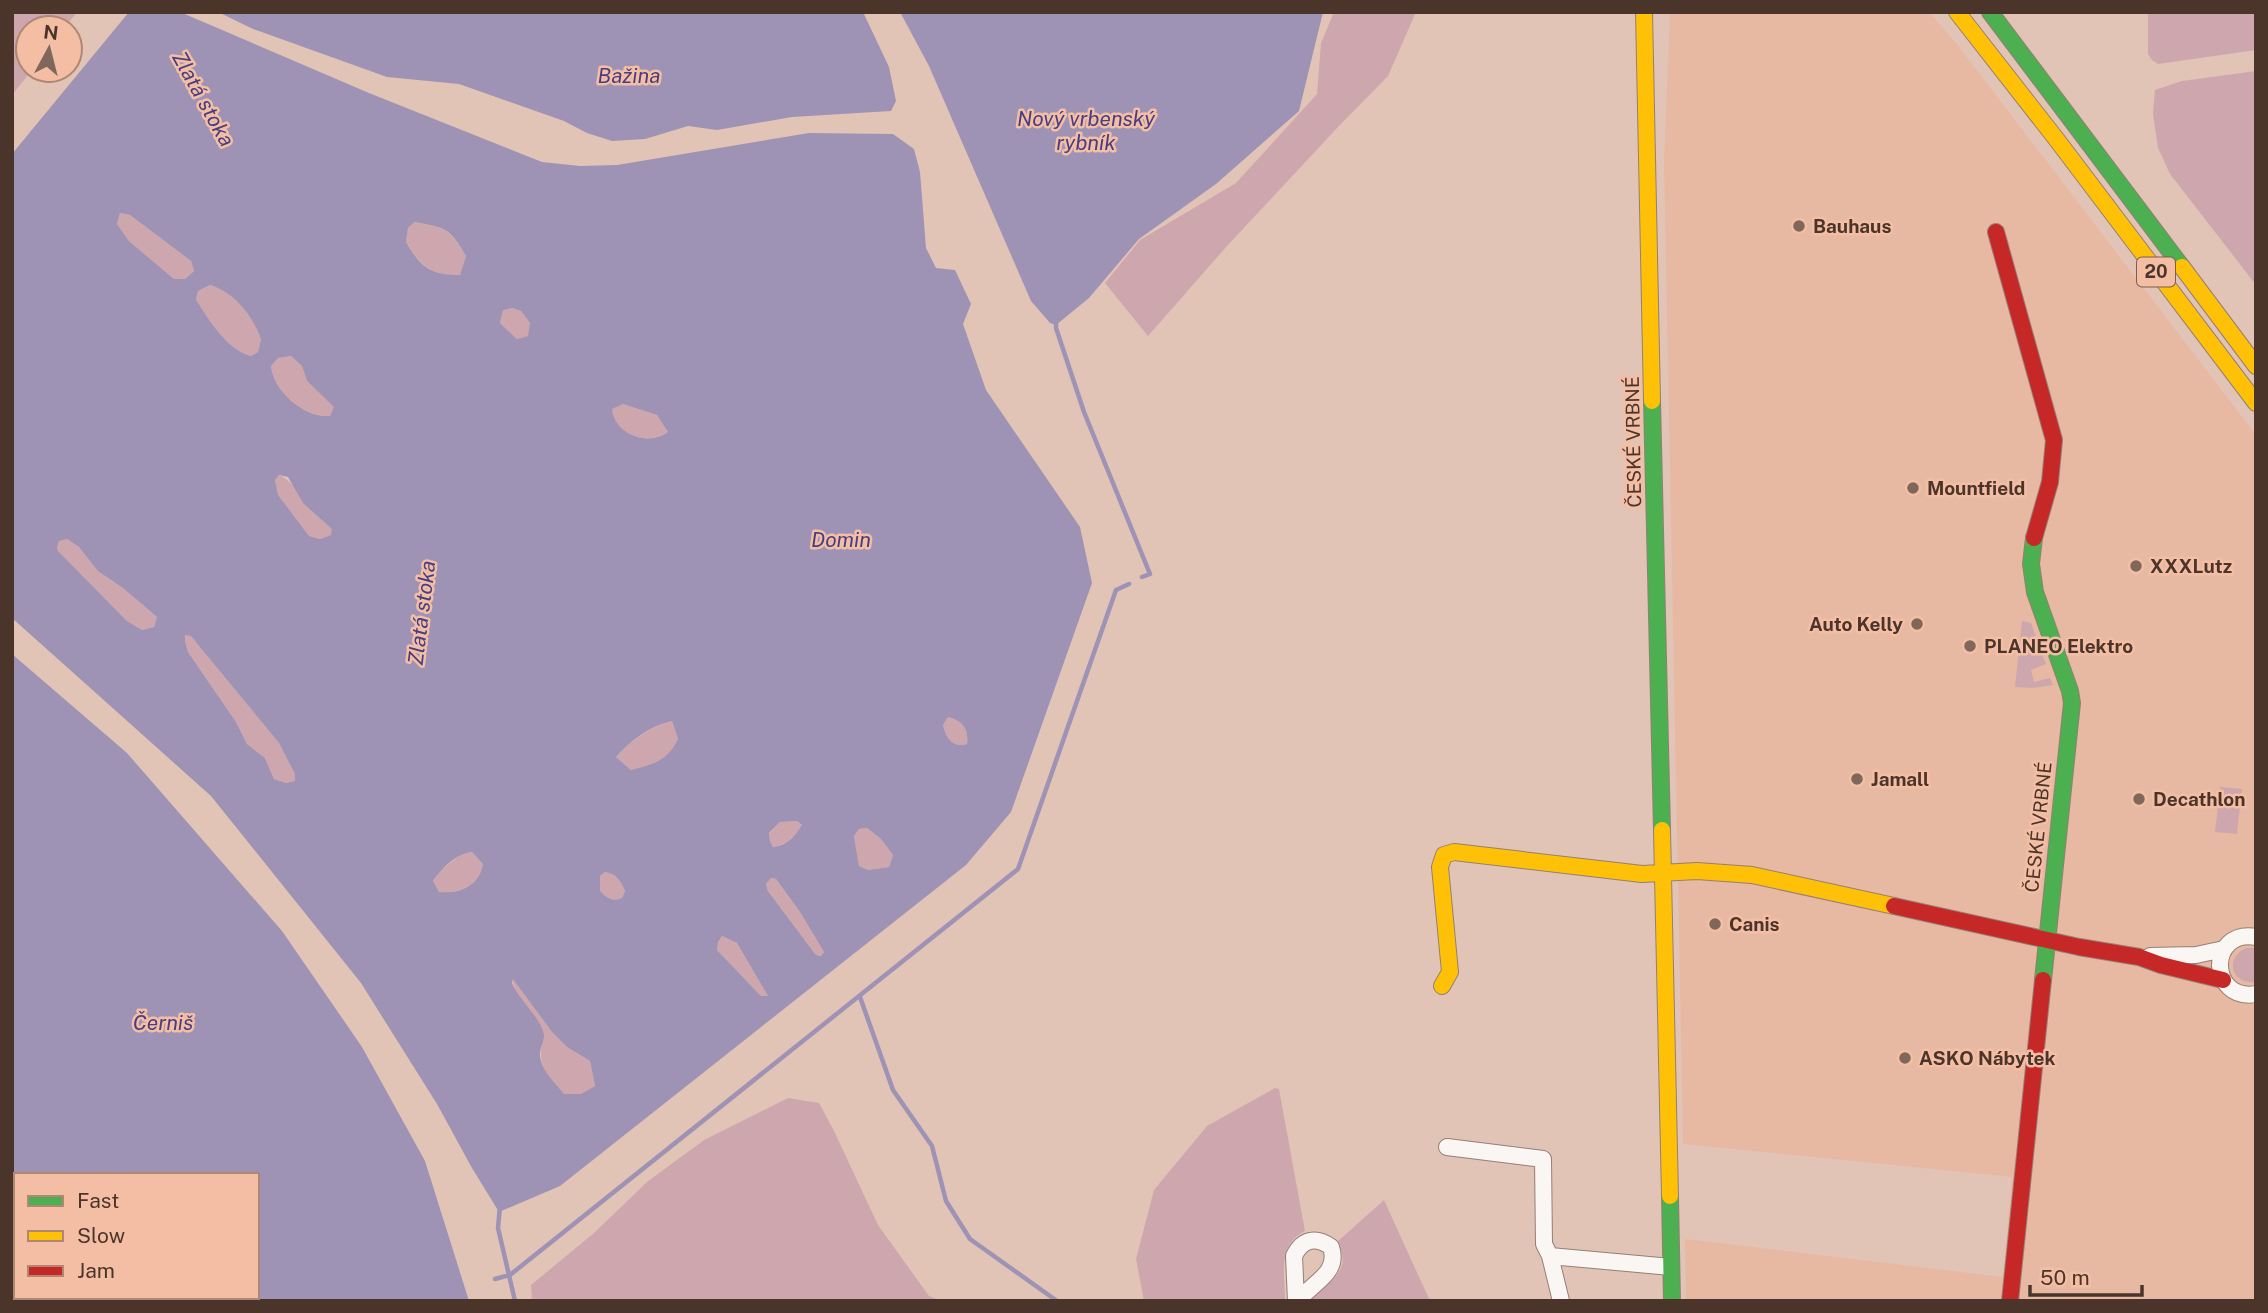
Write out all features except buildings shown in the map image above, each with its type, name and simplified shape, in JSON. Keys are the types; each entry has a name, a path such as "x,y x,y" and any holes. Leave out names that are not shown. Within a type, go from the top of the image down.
{"street":[{"name":"ČESKÉ VRBNÉ","path":"1644,12 1672,1301"},
{"name":"20","path":"1957,12 2256,403"},
{"name":"20","path":"1990,12 2256,366"},
{"path":"2057,140 2076,127"},
{"name":"ČESKÉ VRBNÉ","path":"1996,232 2054,440 2050,482 2035,534 2031,564 2035,592 2072,703 2010,1301"},
{"path":"1442,986 1450,972 1440,867 1444,855 1454,852 1642,874 1714,872 1752,875 2047,940 2139,957 2161,965 2223,979"},
{"path":"2139,957 2196,955 2224,949 2244,936 2256,937"},
{"path":"2224,949 2219,964 2223,979 2234,991 2256,994"},
{"path":"1447,1147 1543,1159 1544,1244 1550,1256 1561,1301"},
{"path":"1550,1256 1671,1267"}],"shaded area":[{"path":"12,12 77,12 14,14 14,84 21,84 12,95"},
{"path":"1334,12 1416,12 1388,76 1227,246 1148,336 1105,283 1140,240 1236,183 1317,94 1321,43"},
{"path":"1670,12 1929,12 1956,43 2256,435 2256,1301 1686,1301 1685,1239 2003,1277 2012,1177 1683,1144 1664,160"},
{"path":"2148,12 2256,12 2256,50 2158,64 2148,54"},
{"path":"2256,71 2256,285 2170,174 2158,148 2153,114 2155,90 2182,81"},
{"path":"120,213 130,215 191,261 194,271 185,279 174,279 129,241 117,224"},
{"path":"413,222 445,230 455,239 466,256 460,276 434,271 417,258 406,242 408,228"},
{"path":"210,285 227,293 242,306 261,339 258,352 251,356 234,347 207,317 196,301 198,291"},
{"path":"503,309 521,311 530,323 529,336 517,339 500,323"},
{"path":"291,356 302,366 307,381 335,407 330,416 301,408 284,394 278,385 271,366 278,358"},
{"path":"623,404 657,415 668,432 651,438 633,436 613,418 611,409"},
{"path":"279,475 299,491 333,529 332,535 320,539 309,536 277,495 275,480"},
{"path":"67,539 79,547 99,571 157,617 154,627 142,630 127,621 58,551 59,540"},
{"path":"2022,621 2031,623 2046,664 2031,670 2034,682 2050,678 2053,685 2015,687"},
{"path":"185,635 191,636 279,743 296,774 295,781 286,783 274,779 265,758 247,744 236,722 188,652"},
{"path":"948,717 964,726 967,744 957,745 948,738 943,725"},
{"path":"672,721 678,739 664,757 631,770 616,757 641,735"},
{"path":"2220,787 2242,789 2237,834 2215,832"},
{"path":"797,821 802,825 793,836 787,842 773,847 769,834 780,822"},
{"path":"867,828 881,839 893,855 889,867 868,870 859,866 854,836 859,829"},
{"path":"464,852 472,852 483,864 481,872 473,883 461,890 439,893 433,881 439,872"},
{"path":"605,872 620,881 625,891 622,898 610,899 600,891 600,876"},
{"path":"771,878 776,879 800,912 824,952 821,956 816,955 768,891 766,884"},
{"path":"722,936 737,943 768,996 761,996 717,950"},
{"path":"2246,948 2256,948 2256,982 2241,979 2233,970 2235,958"},
{"path":"513,978 552,1032 567,1047 590,1061 595,1086 581,1094 564,1094 547,1073 541,1055 543,1035 520,999"},
{"path":"1275,1088 1279,1089 1305,1231 1296,1237 1286,1252 1285,1301 1144,1301 1136,1259 1154,1190 1207,1126"},
{"path":"788,1098 819,1103 878,1225 929,1296 941,1301 532,1301 531,1285 594,1233 647,1182 704,1140"},
{"path":"1384,1200 1430,1301 1309,1301 1341,1269 1342,1252 1337,1242"}],"water":[{"name":"Domin","path":"129,12 180,12 369,93 542,162 580,166 617,165 809,133 893,134 914,149 920,172 926,248 936,268 955,270 971,304 963,324 986,390 1080,527 1092,583 1011,812 966,865 560,1186 499,1212 437,1104 361,983 211,796 12,618 12,154 70,84 84,84 84,67","holes":["120,213 130,215 191,261 194,271 185,279 174,279 129,241 117,224","414,222 446,230 466,256 460,275 427,268 406,242 408,228","210,285 235,299 247,313 261,339 258,352 251,356 226,341 196,300 198,291","512,308 521,311 530,323 528,336 517,339 500,323 503,310","291,356 302,366 307,381 334,407 330,416 310,413 292,402 278,385 271,366 278,358","623,404 657,415 668,432 651,438 633,436 614,418 612,409","279,475 288,477 303,503 332,529 331,535 320,539 309,536 278,495 275,480","67,539 79,547 98,571 157,617 154,627 142,630 127,621 57,547 59,541","185,635 191,636 279,743 295,774 295,781 286,783 274,779 265,758 247,744 236,722 188,652","948,717 957,720 964,726 967,744 957,745 950,741 943,725","672,721 678,739 664,757 631,770 616,757 635,739","797,821 802,825 787,842 773,847 769,833 780,822","867,828 881,839 893,855 889,867 868,870 859,866 854,836 859,829","472,852 483,864 481,872 473,883 461,890 439,892 433,881 450,862","605,872 618,878 625,891 622,898 615,900 600,891 600,876","771,878 776,879 824,952 821,956 816,955 768,891 766,884","722,936 737,943 768,996 761,996 717,950","513,979 552,1032 567,1047 590,1061 595,1086 581,1094 564,1094 542,1064 540,1052 544,1035 539,1022 515,989"]},
{"name":"Bažina","path":"218,12 863,12 889,67 896,101 891,111 792,117 717,130 688,126 645,139 612,141 459,84 387,77 253,29"},
{"name":"Nový vrbenský rybník","path":"900,12 1323,12 1299,111 1216,184 1139,239 1089,298 1056,325 1050,323 1031,301 929,66"},
{"name":"Černiš","path":"12,654 127,753 282,931 362,1047 425,1161 469,1301 12,1301"}],"waterway":[{"path":"1056,321 1084,412 1150,574 1142,577"},
{"path":"495,1279 510,1275 1018,869 1116,590 1129,584"},
{"path":"860,997 893,1090 932,1146 946,1201 970,1239 1057,1301"},
{"name":"Zlatá stoka","path":"500,1206 498,1228 515,1301"}],"traffic: fast":[{"path":"1990,12 2182,267"},
{"path":"1652,401 1662,830"},
{"path":"2034,538 2031,564 2035,592 2072,703 2043,980"},
{"path":"1670,1196 1672,1301"}],"traffic: slow":[{"path":"1644,12 1652,401"},
{"path":"1957,12 2256,403"},
{"path":"2182,267 2256,366"},
{"path":"1662,830 1670,1196"},
{"path":"1442,986 1450,972 1440,867 1444,855 1454,852 1642,874 1697,871 1752,875 1894,906"}],"traffic: jam":[{"path":"1996,232 2054,440 2050,482 2034,538"},
{"path":"1894,906 2079,947 2139,957 2223,980"},
{"path":"2010,1301 2043,980"}],"place":[{"name":"Bauhaus","path":"1799,226"},
{"name":"Mountfield","path":"1913,488"},
{"name":"XXXLutz","path":"2136,566"},
{"name":"Auto Kelly","path":"1917,624"},
{"name":"PLANEO Elektro","path":"1970,646"},
{"name":"Jamall","path":"1857,779"},
{"name":"Decathlon","path":"2139,799"},
{"name":"Canis","path":"1715,924"},
{"name":"ASKO Nábytek","path":"1905,1058"}]}
